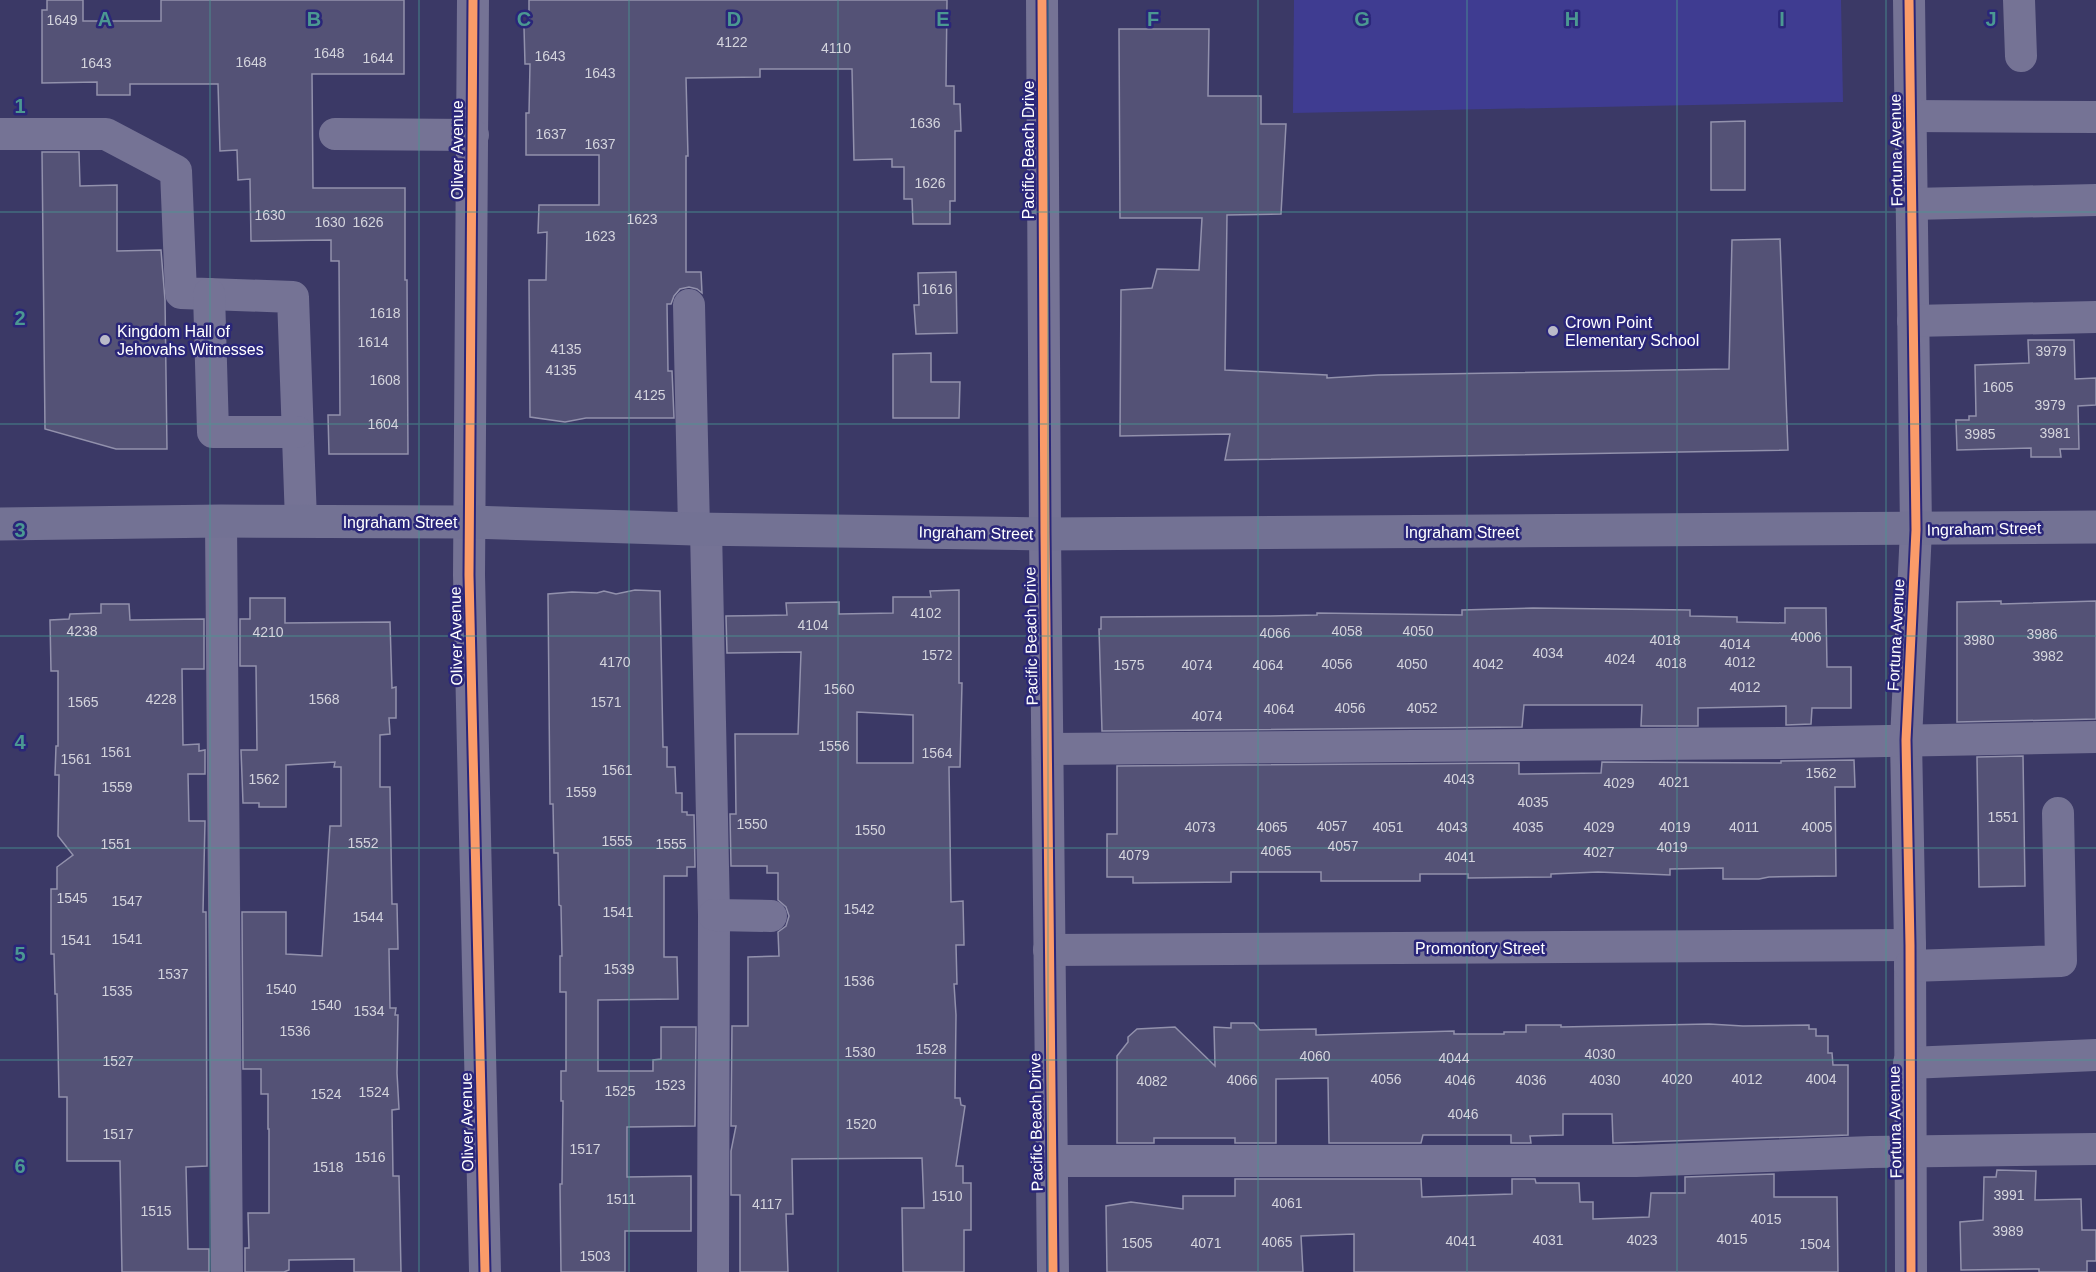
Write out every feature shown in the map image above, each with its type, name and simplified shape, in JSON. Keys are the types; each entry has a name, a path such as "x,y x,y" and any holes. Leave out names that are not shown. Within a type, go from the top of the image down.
{"main road":[{"name":"Ingraham Street","path":"0,524 220,521 470,522 700,529 1045,534 1916,530 2096,527"}],"street":[{"name":"Oliver Avenue","path":"473,0 469,575 485,1272"},
{"name":"Pacific Beach Drive","path":"1042,0 1053,1272"},
{"name":"Fortuna Avenue","path":"1909,0 1916,530 1906,740 1910,956 1911,1272"},
{"path":"2019,0 2021,56"},
{"path":"1910,116 2096,117"},
{"path":"0,134 106,134 176,171 181,293 292,297 301,521"},
{"path":"335,134 473,135"},
{"path":"1911,204 2096,200"},
{"path":"209,294 213,432 297,432"},
{"path":"689,305 700,529 714,915 713,1272"},
{"path":"1913,321 2096,317"},
{"path":"220,521 224,732 227,1272"},
{"path":"1048,748 1781,743 2096,737"},
{"name":"Promontory Street","path":"1049,950 1910,956 2061,961 2058,813"},
{"path":"714,915 771,916"},
{"path":"1909,1063 2096,1055"},
{"path":"1051,1161 1636,1161 1911,1152 2096,1149"}],"shaded area":[{"path":"1294,0 1841,0 1843,102 1293,113"}],"building":[{"path":"47,0 83,0 83,21 161,21 161,0 404,0 404,74 312,74 313,188 405,188 408,454 329,454 328,415 340,415 339,261 331,261 331,240 251,241 250,179 238,180 237,150 220,151 218,84 130,84 130,95 97,95 97,82 42,83 42,10 47,10"},
{"path":"529,0 947,0 946,86 954,86 954,104 960,104 961,131 955,131 955,201 950,201 950,224 913,224 912,199 904,199 904,167 892,167 892,159 854,160 852,69 760,69 760,77 686,78 688,156 686,156 686,272 701,272 702,293 689,287 680,289 671,304 667,304 668,371 672,371 674,418 586,418 565,422 530,417 529,280 546,280 547,232 538,233 539,205 599,205 599,155 526,155 526,113 529,113 530,64 525,64 524,27 529,26"},
{"path":"1119,29 1209,29 1208,96 1261,96 1261,124 1286,124 1281,214 1227,215 1225,370 1327,375 1327,378 1378,375 1729,369 1732,240 1780,239 1788,450 1225,460 1230,434 1120,436 1121,290 1152,288 1157,269 1199,270 1202,218 1120,218"},
{"path":"1745,121 1745,190 1711,190 1711,122"},
{"name":"Kingdom Hall of Jehovahs Witnesses","path":"42,152 79,152 80,186 117,185 117,251 161,250 165,300 167,449 116,449 45,429"},
{"path":"956,272 957,333 916,334 914,305 919,305 918,273"},
{"path":"2028,340 2074,340 2075,379 2096,378 2096,405 2078,406 2079,449 2060,449 2061,457 2031,457 2031,448 1957,450 1956,420 1969,420 1969,416 1976,416 1975,365 2029,363"},
{"path":"931,353 931,382 960,382 959,418 893,418 893,354"},
{"path":"635,590 660,591 663,747 667,747 667,767 675,767 676,793 682,793 682,812 694,815 695,867 687,867 687,876 664,876 664,957 677,957 678,999 598,1000 598,1071 653,1071 653,1060 661,1059 661,1027 696,1027 695,1126 627,1127 627,1177 691,1176 691,1231 625,1231 625,1272 561,1272 560,1184 562,1184 563,1101 561,1101 561,1071 566,1071 566,992 560,992 561,906 559,905 558,853 554,853 553,804 550,804 548,594 604,591 616,594"},
{"path":"959,590 959,683 962,683 960,767 949,767 951,902 963,901 964,945 956,945 957,984 954,984 955,1098 960,1098 961,1105 965,1106 956,1166 963,1166 963,1183 971,1183 971,1230 964,1230 964,1272 903,1272 902,1208 924,1208 922,1158 792,1159 793,1214 786,1214 788,1272 740,1272 740,1195 731,1195 731,1151 736,1126 731,1126 732,1026 748,1026 748,957 779,956 778,932 786,926 789,916 786,907 778,900 778,873 767,873 767,866 731,866 730,814 736,814 735,734 798,734 801,652 727,653 726,616 787,615 786,603 839,602 839,614 893,613 893,597 931,597 930,591","holes":["857,712 913,715 913,763 857,763"]},
{"path":"250,598 285,598 285,623 390,622 392,688 396,687 396,718 389,718 390,734 380,735 380,787 390,787 392,904 397,904 398,949 389,949 390,1008 396,1008 395,1015 398,1015 399,1109 392,1110 393,1176 399,1176 401,1272 354,1272 354,1259 289,1260 289,1270 284,1272 245,1272 245,1248 249,1248 248,1213 269,1213 269,1129 268,1094 261,1094 261,1069 243,1069 242,912 286,912 286,954 322,956 330,826 341,826 341,767 334,767 335,762 286,765 286,807 259,807 259,803 243,803 241,750 257,750 256,666 240,666 240,619 250,619"},
{"path":"2001,601 2001,604 2096,601 2096,719 1957,722 1957,602"},
{"path":"101,604 129,604 130,620 204,619 204,669 182,669 183,745 199,744 199,751 205,750 205,774 188,774 189,821 205,821 203,912 206,912 207,1166 186,1167 188,1249 209,1249 209,1272 122,1272 120,1161 67,1161 67,1097 59,1097 57,994 55,994 54,954 51,954 51,889 57,889 57,867 73,855 58,836 59,775 55,775 56,746 58,746 58,671 51,671 50,620 69,619 70,614 101,613"},
{"path":"1533,608 1690,610 1690,616 1737,617 1737,622 1785,623 1785,608 1826,608 1827,667 1851,667 1851,708 1812,708 1811,724 1786,725 1786,706 1698,708 1698,726 1641,726 1642,705 1524,705 1522,727 1102,731 1099,629 1101,629 1101,617 1266,616 1317,615 1317,613 1462,615 1462,610"},
{"path":"2023,756 2025,886 1979,887 1977,757"},
{"path":"1854,760 1855,787 1835,787 1836,876 1723,879 1723,868 1670,869 1670,875 1598,872 1551,874 1551,877 1468,878 1468,874 1420,874 1420,881 1321,881 1321,872 1231,872 1231,882 1133,883 1133,877 1107,877 1107,834 1117,834 1117,766 1519,763 1519,774 1601,773 1602,762 1781,763 1781,761"},
{"path":"1231,1023 1254,1023 1260,1030 1316,1029 1316,1035 1454,1031 1454,1034 1504,1034 1504,1032 1526,1032 1526,1025 1561,1025 1561,1027 1709,1024 1809,1025 1809,1029 1816,1029 1816,1036 1828,1036 1828,1053 1832,1053 1833,1065 1848,1065 1848,1135 1613,1143 1612,1114 1563,1114 1563,1135 1530,1136 1531,1143 1511,1143 1511,1135 1423,1135 1421,1143 1329,1143 1328,1078 1276,1079 1276,1143 1235,1143 1235,1138 1154,1138 1154,1143 1117,1143 1117,1056 1128,1042 1128,1037 1137,1029 1175,1027 1215,1066 1214,1027 1231,1028"},
{"path":"1997,1170 2036,1171 2035,1200 2081,1199 2082,1230 2096,1230 2096,1261 2087,1261 2087,1272 2039,1272 2039,1269 1961,1270 1960,1222 1983,1220 1984,1177 1996,1177"},
{"path":"1774,1174 1774,1197 1837,1197 1838,1272 1354,1272 1354,1234 1301,1236 1303,1272 1107,1272 1106,1206 1131,1202 1183,1209 1183,1196 1235,1196 1235,1179 1421,1179 1422,1197 1512,1194 1512,1179 1535,1179 1536,1183 1579,1183 1580,1202 1593,1202 1593,1219 1649,1217 1651,1193 1685,1193 1685,1177"}],"cycle path":[{"path":"473,0 469,575 485,1272"},
{"path":"1042,0 1053,1272"},
{"path":"1909,0 1916,530 1906,740 1910,945 1911,1272"}],"place":[{"name":"Crown Point Elementary School","path":"1553,331"},
{"name":"Kingdom Hall of Jehovahs Witnesses","path":"105,340"}]}
